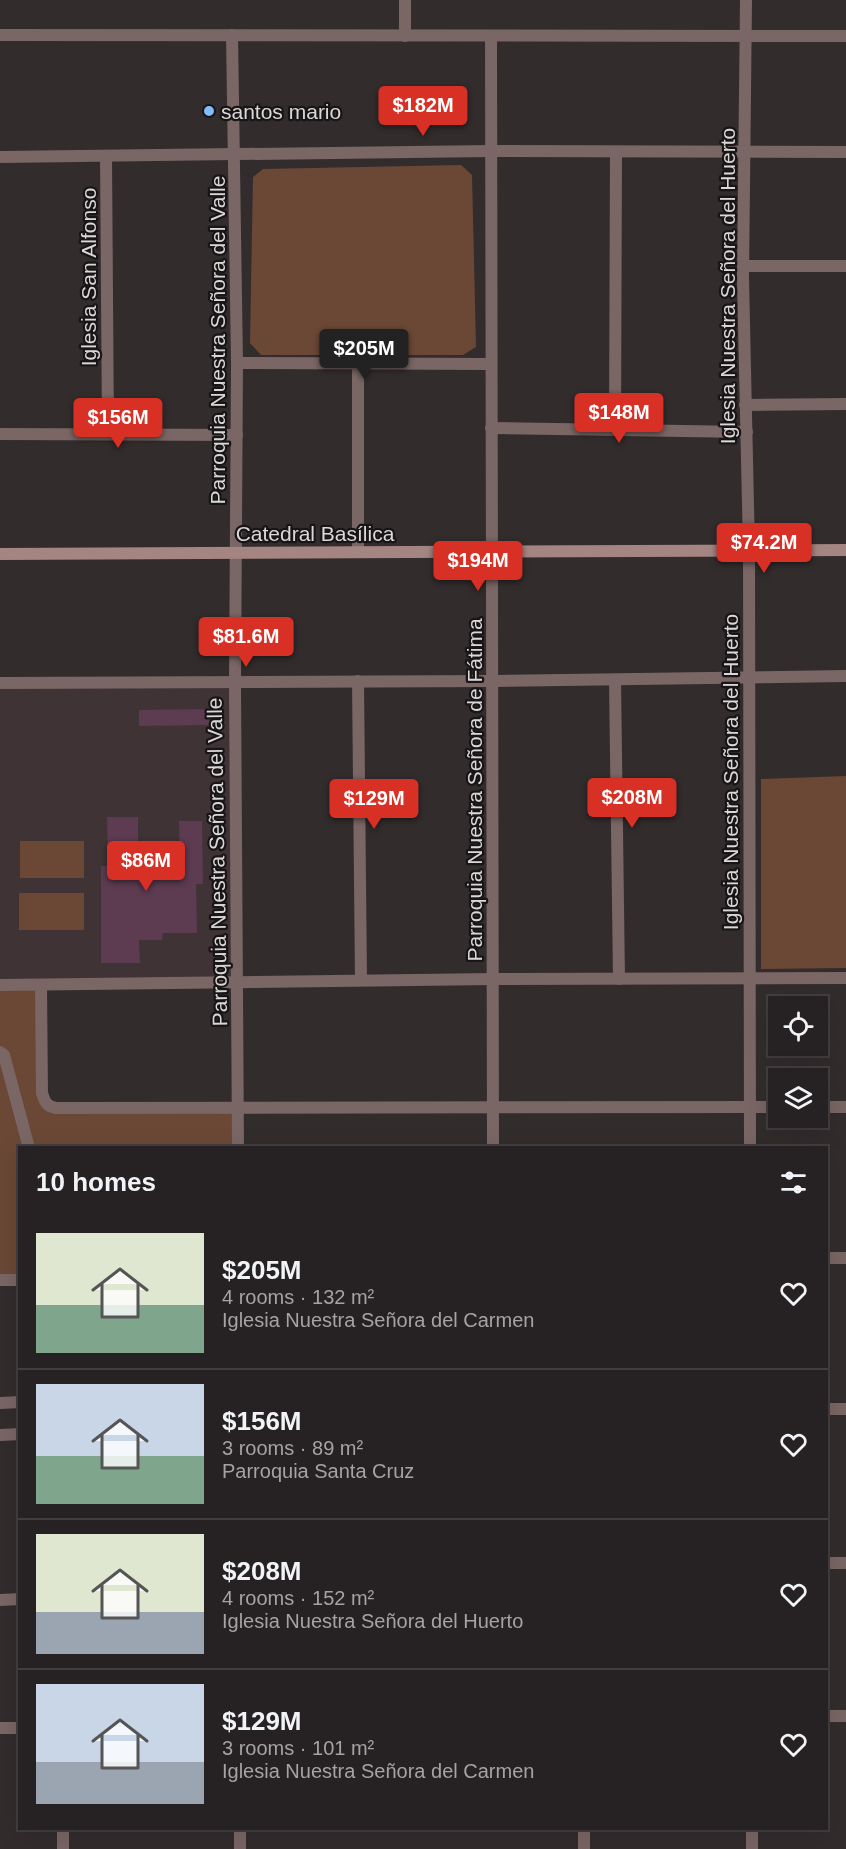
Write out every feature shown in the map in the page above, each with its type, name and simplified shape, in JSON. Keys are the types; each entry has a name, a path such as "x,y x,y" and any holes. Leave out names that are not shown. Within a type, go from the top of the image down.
{"main road":[{"name":"Catedral Basílica","path":"0,555 846,550"}],"street":[{"path":"405,0 405,36"},
{"name":"Iglesia Nuestra Señora del Huerto","path":"746,0 744,266 749,550 750,1146"},
{"path":"0,35 846,36"},
{"name":"Parroquia Nuestra Señora del Valle","path":"232,35 237,363 235,683 238,1146"},
{"name":"Parroquia Nuestra Señora de Fátima","path":"491,36 493,1146"},
{"path":"0,157 491,151 846,152"},
{"path":"615,429 616,152"},
{"name":"Iglesia San Alfonso","path":"106,156 108,433"},
{"path":"744,266 846,266"},
{"path":"237,363 490,364"},
{"path":"358,365 358,552"},
{"path":"745,405 846,404"},
{"path":"491,428 747,432"},
{"path":"0,434 237,435"},
{"path":"0,683 615,680 846,676"},
{"path":"615,680 619,979"},
{"path":"358,681 361,980"},
{"path":"0,985 361,980 846,978"},
{"path":"40,985 42,1093 45,1102 50,1107 239,1109 768,1107"},
{"path":"0,1052 4,1055 28,1146"},
{"path":"828,1107 846,1107"},
{"path":"828,1258 846,1258"},
{"path":"0,1280 18,1280"},
{"path":"0,1403 18,1402"},
{"path":"828,1409 846,1409"},
{"path":"0,1435 18,1434"},
{"path":"828,1563 846,1563"},
{"path":"0,1600 18,1599"},
{"path":"828,1716 846,1716"},
{"path":"0,1728 18,1728"},
{"path":"63,1830 63,1849"},
{"path":"240,1830 240,1849"},
{"path":"584,1830 584,1849"},
{"path":"752,1830 752,1849"}],"shaded area":[{"path":"461,165 472,175 476,347 463,355 261,355 250,343 253,177 263,169"},
{"path":"0,684 235,684 237,981 0,984"},
{"path":"846,776 846,968 761,969 761,779"},
{"path":"20,841 84,841 84,878 20,878"},
{"path":"19,893 84,893 84,930 19,930"},
{"path":"0,986 40,986 44,1103 238,1110 238,1146 18,1146 18,1279 0,1280"}],"building":[{"path":"210,709 211,725 139,726 139,710"},
{"path":"107,817 138,817 138,866 143,866 143,879 170,879 170,867 180,867 179,821 202,821 203,884 196,884 197,933 163,933 162,940 139,940 140,963 101,963 101,866 108,866"}],"place":[{"name":"santos mario","path":"209,111"}]}
